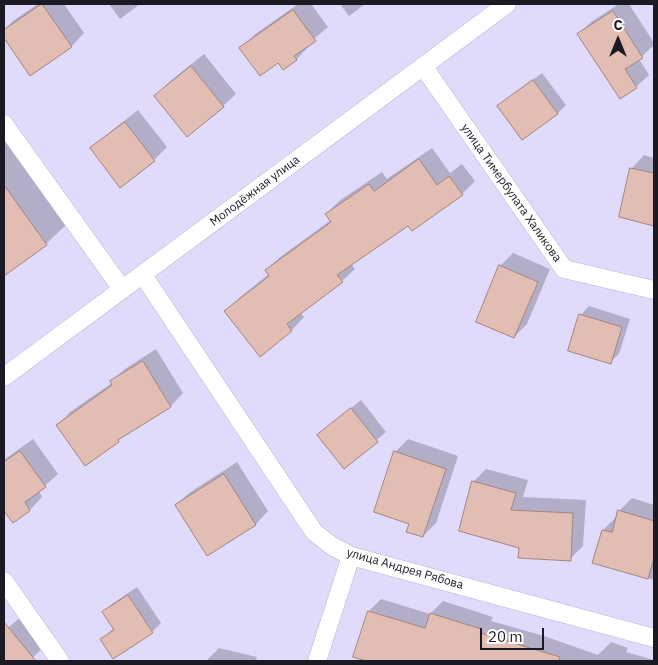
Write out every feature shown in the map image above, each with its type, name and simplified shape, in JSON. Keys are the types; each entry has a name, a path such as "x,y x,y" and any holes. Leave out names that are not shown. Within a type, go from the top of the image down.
{"street":[{"name":"Молодёжная улица","path":"4,377 507,4"},
{"name":"улица Тимербулата Халикова","path":"423,66 564,269 654,290"},
{"path":"4,124 122,289"},
{"name":"улица Андрея Рябова","path":"142,275 314,532 332,546 351,556 654,638"},
{"path":"317,661 351,556"},
{"path":"4,581 60,661"}],"building":[{"path":"42,4 72,47 30,76 4,38 4,30"},
{"path":"293,10 316,41 294,56 297,60 283,70 278,63 260,76 239,48"},
{"path":"613,11 643,58 625,69 637,88 620,99 577,34"},
{"path":"191,66 224,107 187,137 154,96"},
{"path":"533,80 558,114 522,140 497,106"},
{"path":"125,122 155,161 120,188 90,148"},
{"path":"419,159 437,185 449,176 463,195 412,231 408,226 337,275 343,282 287,324 292,331 260,357 224,311 269,276 265,270 331,222 325,214 369,184 374,191"},
{"path":"630,168 654,173 654,226 619,217"},
{"path":"4,185 47,245 4,276"},
{"path":"499,265 538,282 514,338 476,322"},
{"path":"579,314 622,327 611,364 568,351"},
{"path":"143,361 171,407 118,440 119,442 85,466 56,425 112,385 110,381"},
{"path":"351,408 378,442 344,469 317,435"},
{"path":"20,451 46,487 25,502 30,511 13,523 4,511 4,462"},
{"path":"394,451 446,469 423,537 406,532 409,524 374,512"},
{"path":"224,474 256,525 207,556 175,505"},
{"path":"472,481 516,493 511,510 573,513 571,561 518,558 519,548 459,531"},
{"path":"618,510 654,521 654,558 648,579 592,563 602,530 612,532"},
{"path":"128,595 153,633 113,659 100,639 114,630 102,612"},
{"path":"368,611 425,628 430,613 481,629 480,633 560,657 559,661 366,661 353,657"},
{"path":"4,622 36,661 4,661"}]}
